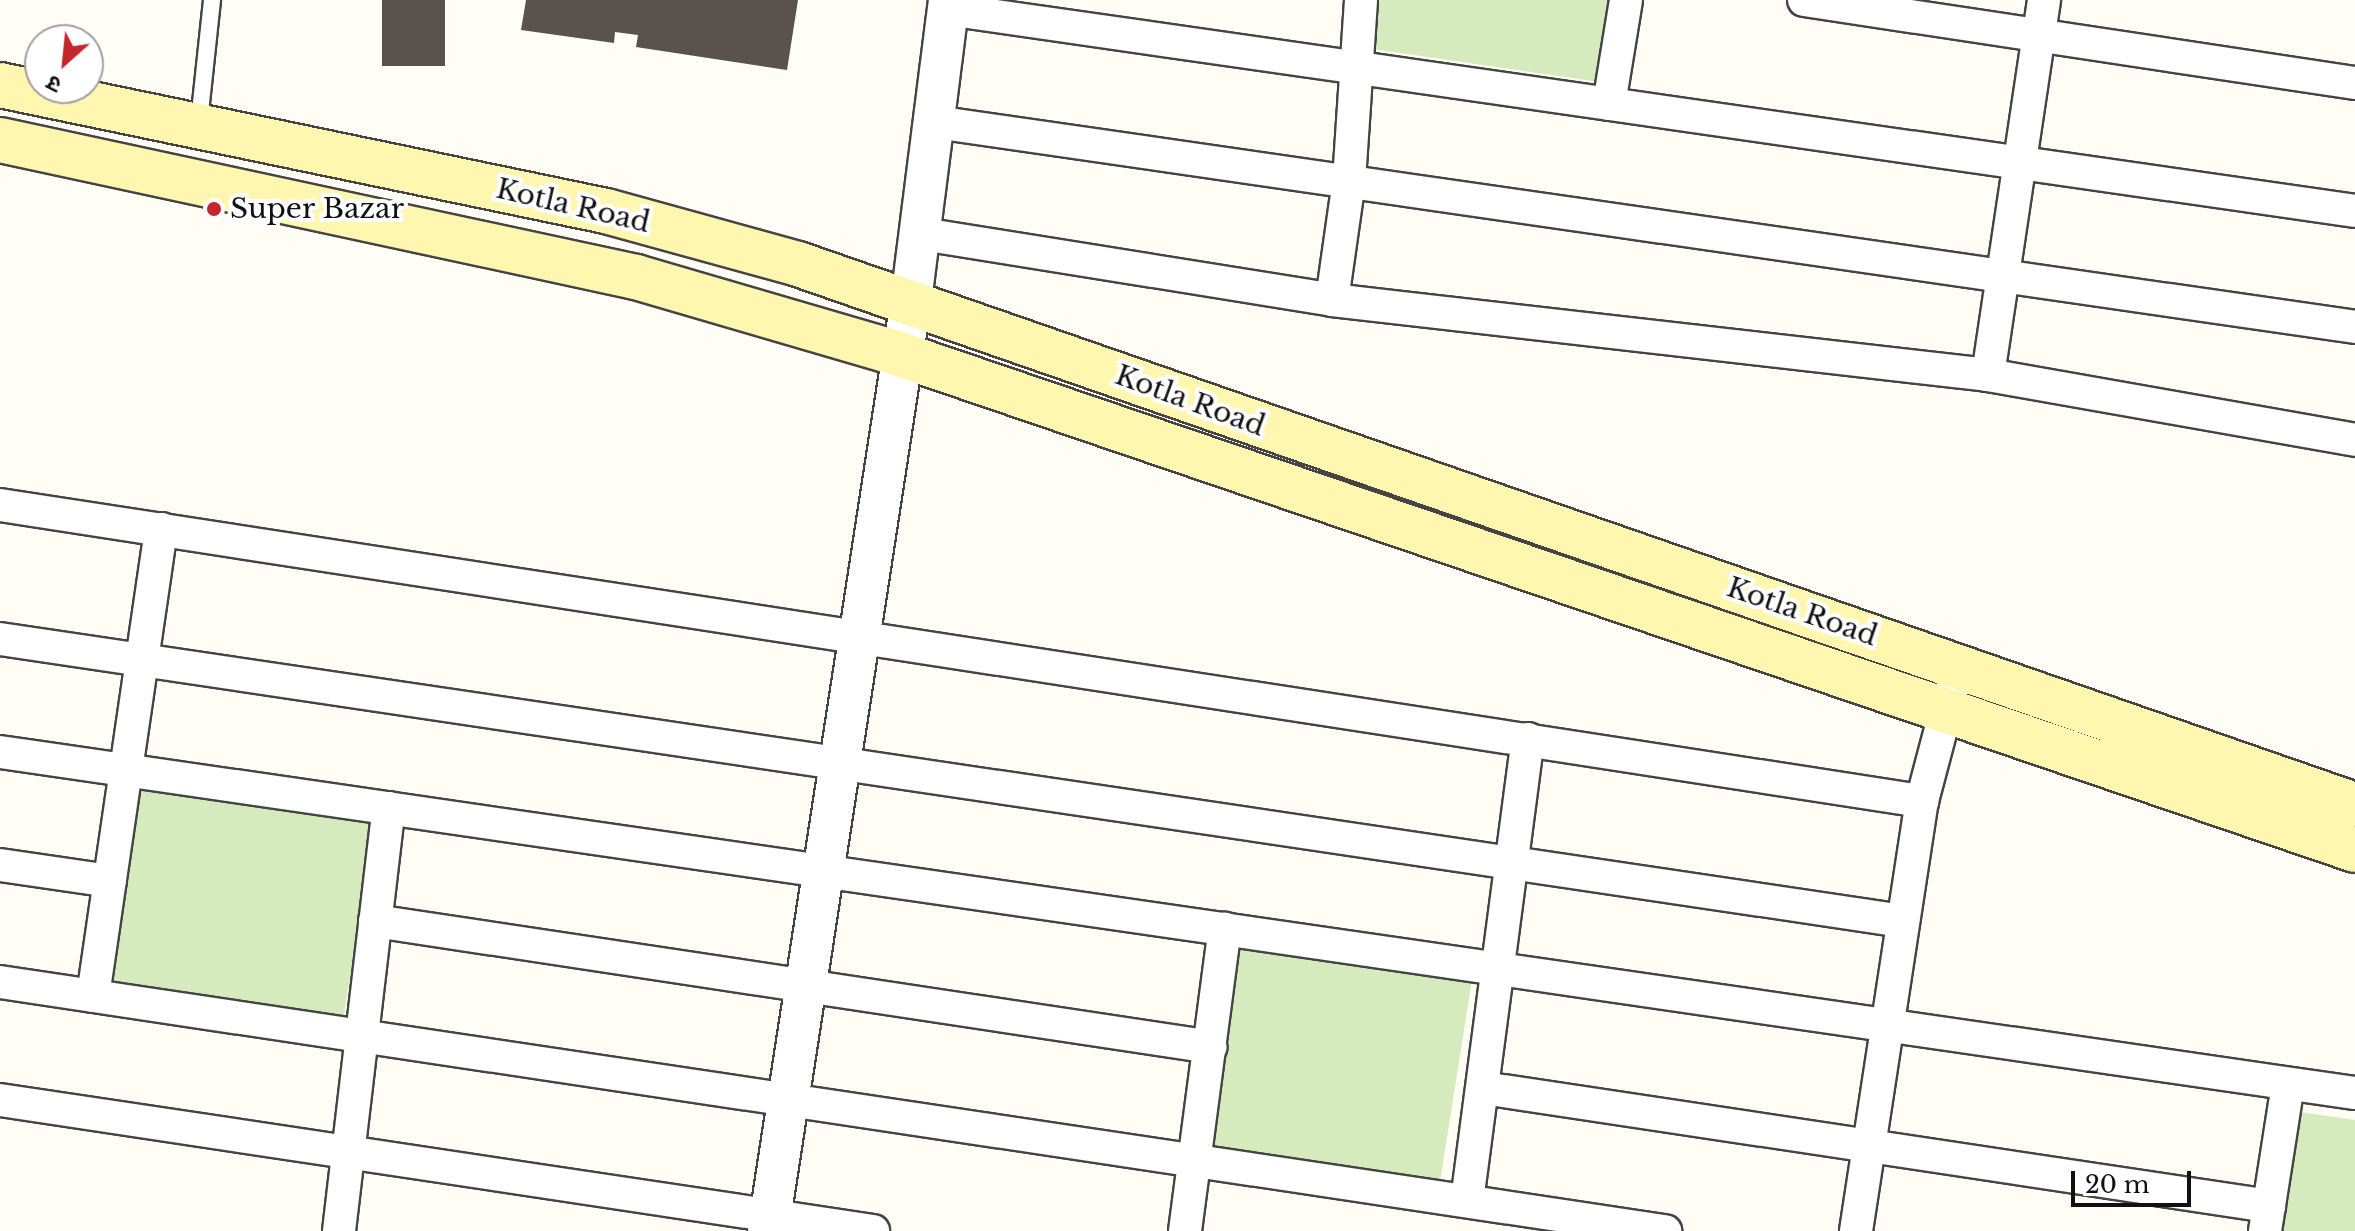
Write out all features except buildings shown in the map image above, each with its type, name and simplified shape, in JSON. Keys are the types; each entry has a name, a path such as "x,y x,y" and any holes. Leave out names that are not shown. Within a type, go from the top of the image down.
{"main road":[{"name":"Kotla Road","path":"0,85 199,122 606,211 911,301 2355,805"},
{"name":"Kotla Road","path":"0,140 636,277 902,355 1947,708 2355,850"}],"street":[{"path":"1332,300 1349,181 1353,69 1361,0"},
{"path":"1609,104 1626,0"},
{"path":"1804,0 2042,15 2355,83"},
{"path":"769,1223 857,634 911,301 916,233 935,122 948,4 1353,69 2355,211"},
{"path":"1988,375 2042,15"},
{"path":"935,122 1349,181 2003,281 2355,327"},
{"path":"916,233 1332,300 1988,375 2355,440"},
{"path":"0,505 857,634 1922,801"},
{"path":"93,996 161,529"},
{"path":"0,639 1903,921"},
{"path":"1856,1231 1922,801 1958,665"},
{"path":"1467,1201 1528,739"},
{"path":"0,752 2355,1093"},
{"path":"339,1231 389,808"},
{"path":"0,865 110,881"},
{"path":"375,921 1211,1047"},
{"path":"1185,1231 1225,929"},
{"path":"0,982 1665,1231"},
{"path":"1483,1088 1869,1145 2267,1218 2288,1084"},
{"path":"0,1100 348,1152 769,1223 873,1231"}],"lane":[{"path":"199,122 212,0"}],"green space":[{"path":"1373,0 1612,0 1599,82 1366,48"},
{"path":"138,781 375,819 342,1027 105,989"},
{"path":"1235,942 1472,980 1439,1188 1202,1150"},
{"path":"2294,1111 2355,1120 2355,1231 2276,1231"}],"place":[{"name":"Super Bazar","path":"214,209"}]}
